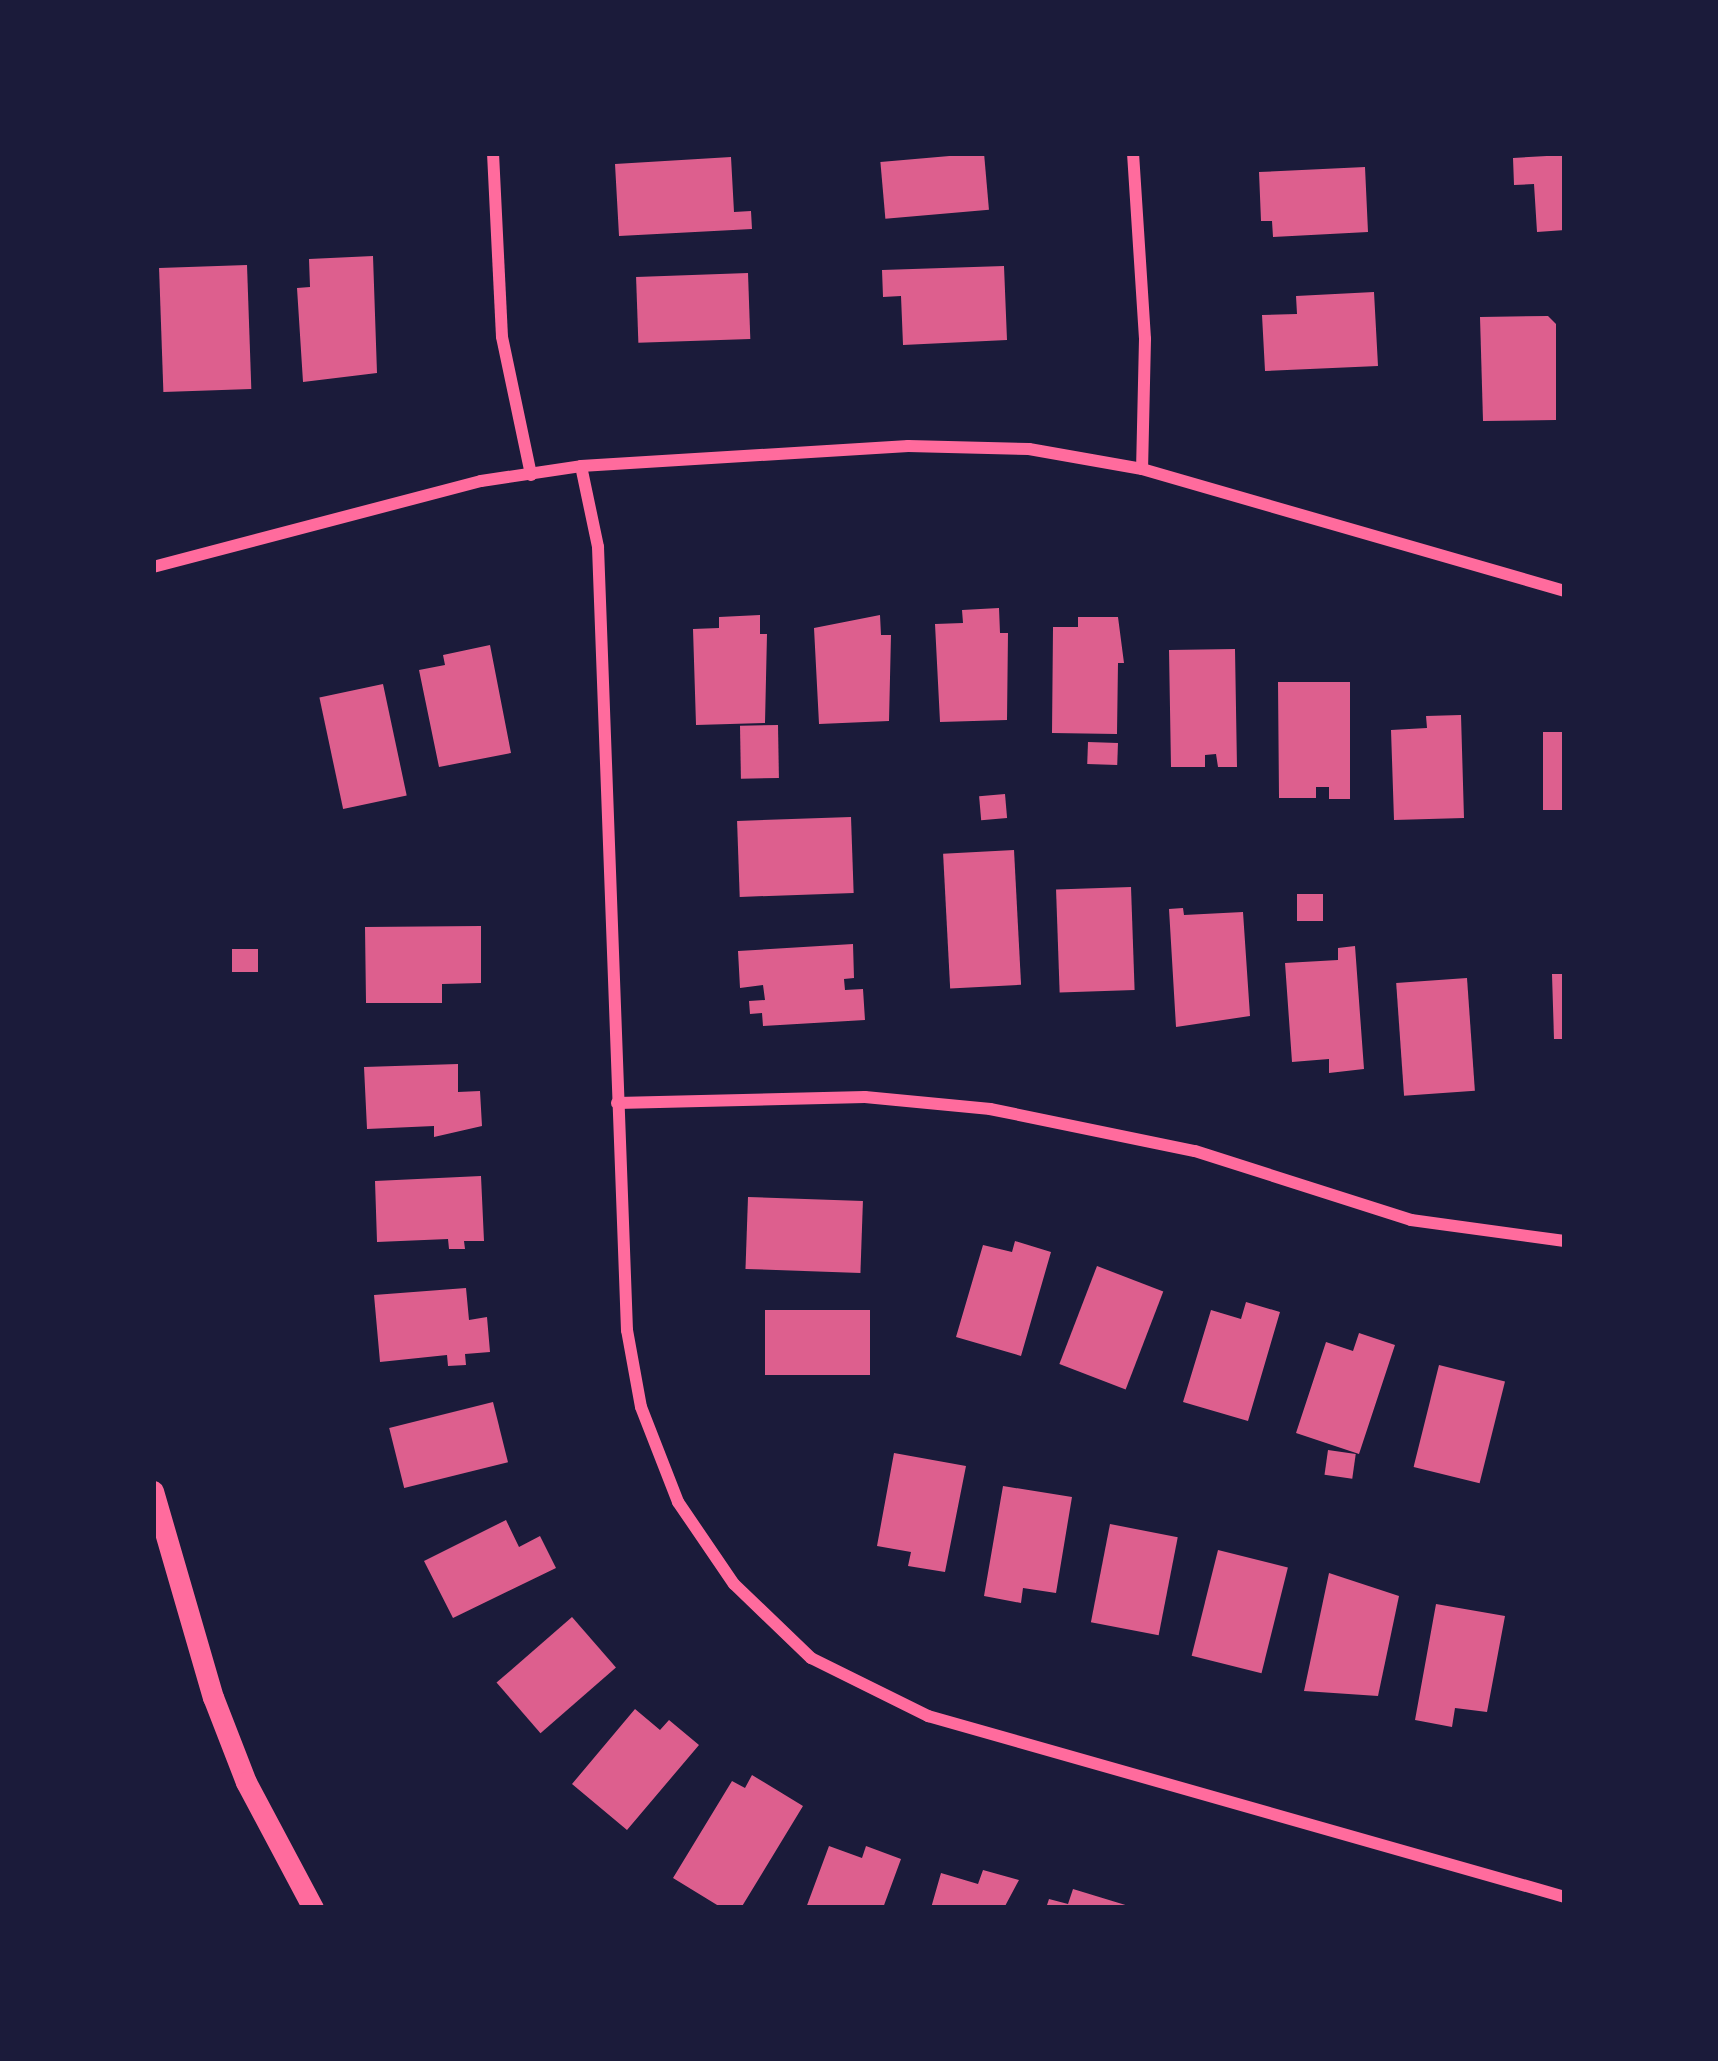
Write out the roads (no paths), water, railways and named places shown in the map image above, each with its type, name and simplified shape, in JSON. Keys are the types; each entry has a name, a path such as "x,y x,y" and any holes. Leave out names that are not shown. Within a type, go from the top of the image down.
{"street":[{"path":"493,153 502,337 531,475"},
{"path":"1133,153 1145,339 1142,469"},
{"path":"153,567 580,466 908,446 1029,449 1142,469 1565,591"},
{"path":"580,466 598,547 627,1330 641,1407 677,1502 734,1584 811,1658 928,1715 1565,1898"},
{"path":"617,1103 865,1097 990,1109 1195,1151 1411,1220 1565,1241"},
{"path":"153,1491 213,1697 247,1782 313,1908"}]}
